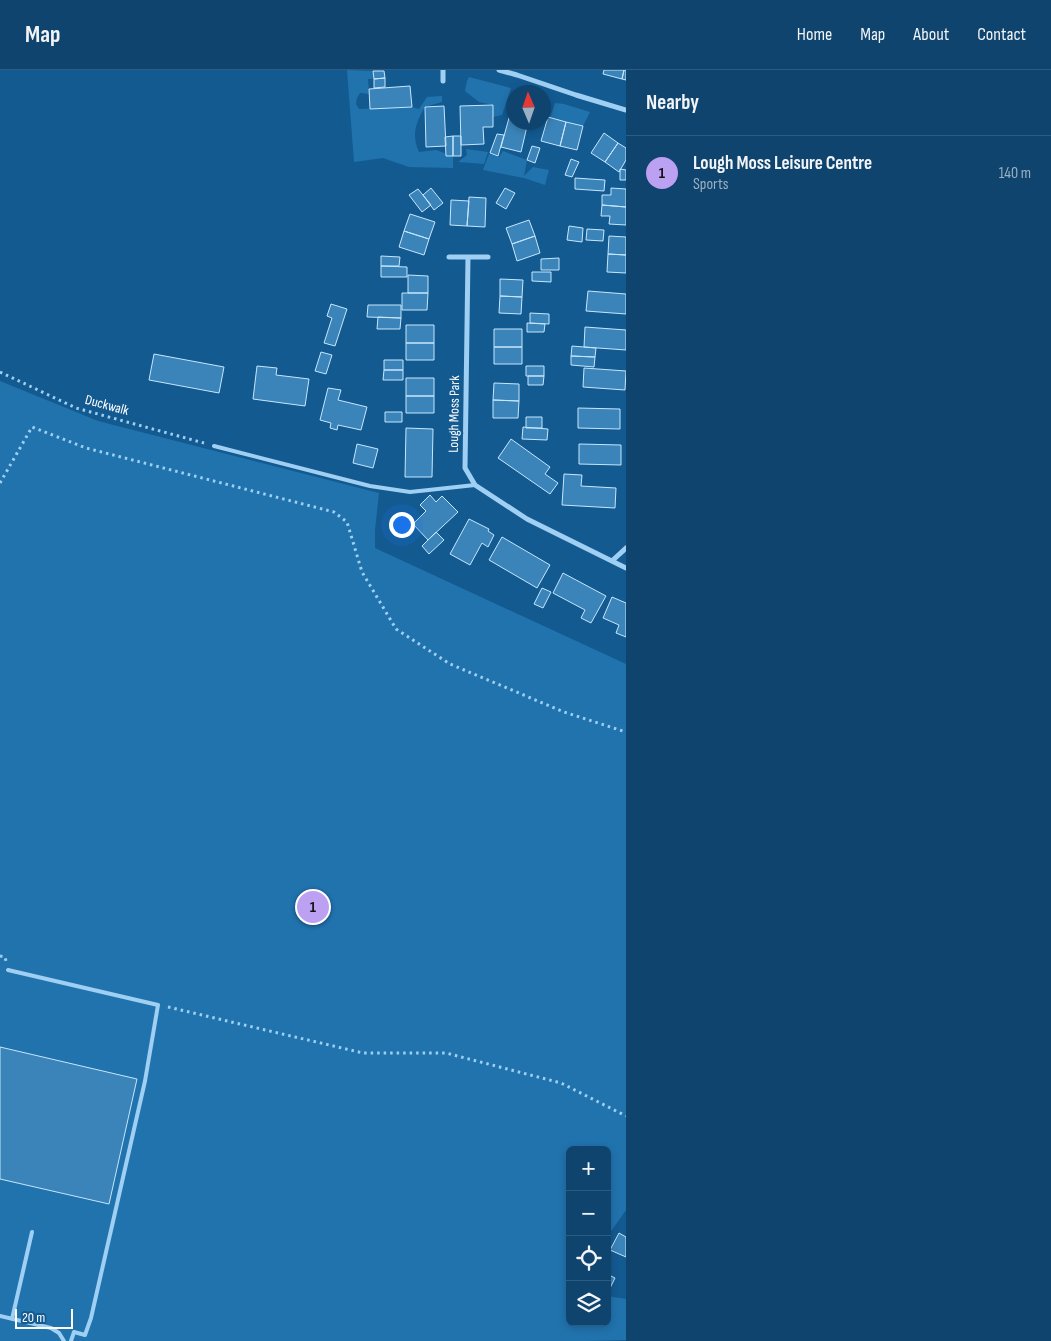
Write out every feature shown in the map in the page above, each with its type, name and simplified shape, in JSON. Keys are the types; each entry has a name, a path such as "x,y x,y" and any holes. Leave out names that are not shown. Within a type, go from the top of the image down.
{"street":[{"path":"443,70 443,80"},
{"path":"499,70 518,72 576,95 626,110"},
{"path":"449,257 488,257"},
{"name":"Lough Moss Park","path":"468,257 465,468 475,484"},
{"path":"475,484 527,519 626,568"},
{"path":"612,560 626,548"}],"lane":[{"path":"214,446 378,487 410,492 475,484"},
{"path":"8,970 158,1005 145,1081 91,1318 85,1336 74,1332 71,1341"},
{"path":"12,1319 32,1232"},
{"path":"0,1316 51,1328 59,1333 64,1341"}],"path":[{"name":"Duckwalk","path":"0,372 76,408 214,446"},
{"path":"0,483 32,427 86,448 334,512 347,522 362,572 396,629 450,664 564,712 626,732"},
{"path":"158,1005 363,1053 446,1053 561,1083 626,1116"}],"shaded area":[{"path":"347,70 373,71 374,79 368,79 369,94 360,93 357,98 356,104 359,109 412,107 419,109 427,97 442,96 442,102 425,107 417,123 415,140 419,152 436,150 453,156 453,168 409,167 383,158 354,162"},
{"path":"469,77 506,87 506,103 502,115 493,117 493,105 479,102 465,91"},
{"path":"555,103 590,112 583,126 551,118"},
{"path":"466,149 488,152 484,164 458,162 467,155"},
{"path":"503,151 527,160 524,176 533,167 549,170 545,185 524,178 483,170 489,154 499,157"},
{"path":"0,381 98,421 379,493 375,548 626,664 626,1210 611,1231 611,1146 566,1146 566,1326 611,1326 611,1297 626,1299 626,1340 0,1341"}],"building":[{"path":"604,70 624,70 622,79 603,74"},
{"path":"624,70 626,70 626,80 622,79"},
{"path":"373,71 384,71 385,78 374,79"},
{"path":"385,78 385,87 374,88 374,79"},
{"path":"410,86 412,107 370,109 369,89"},
{"path":"493,105 493,127 483,127 484,144 461,145 460,106"},
{"path":"444,106 446,146 426,147 425,107"},
{"path":"551,118 566,122 560,146 541,141 544,130 551,130"},
{"path":"566,122 583,126 577,150 560,146"},
{"path":"506,129 526,130 521,152 501,147"},
{"path":"604,133 618,143 605,162 591,153"},
{"path":"497,134 504,135 498,156 490,153"},
{"path":"453,136 461,136 461,156 453,156"},
{"path":"453,136 453,156 446,156 445,137"},
{"path":"618,143 626,148 626,160 619,172 605,162"},
{"path":"532,146 540,148 535,163 527,160"},
{"path":"571,159 579,162 572,177 565,175"},
{"path":"620,169 626,170 626,180 620,180"},
{"path":"575,178 605,180 604,191 575,189"},
{"path":"431,188 443,203 434,210 423,195"},
{"path":"505,188 515,193 506,209 496,203"},
{"path":"611,188 626,189 626,207 602,205 602,195 611,195"},
{"path":"418,189 431,205 422,212 409,195"},
{"path":"469,197 486,198 485,227 467,226"},
{"path":"451,200 469,201 467,226 450,225"},
{"path":"602,205 626,207 626,225 609,224 610,216 601,216"},
{"path":"410,214 435,222 429,239 404,231"},
{"path":"529,220 535,236 512,244 506,228"},
{"path":"569,226 583,228 582,242 567,240"},
{"path":"587,229 604,230 603,241 586,240"},
{"path":"404,231 429,239 424,255 399,247"},
{"path":"535,236 540,253 517,261 512,244"},
{"path":"609,236 626,237 626,255 608,254"},
{"path":"608,254 626,255 626,273 607,272"},
{"path":"381,256 400,257 399,266 381,266"},
{"path":"559,258 559,270 541,270 541,259"},
{"path":"381,266 407,267 407,277 381,277"},
{"path":"532,272 551,272 551,282 532,281"},
{"path":"408,275 428,276 428,293 408,293"},
{"path":"500,279 523,280 522,297 500,296"},
{"path":"588,291 626,294 626,314 586,311"},
{"path":"402,293 428,293 427,310 402,310"},
{"path":"500,296 522,297 521,314 499,313"},
{"path":"331,304 347,309 335,346 324,343 332,318 327,316"},
{"path":"368,305 401,305 401,318 367,317"},
{"path":"530,313 549,314 549,324 530,323"},
{"path":"378,317 401,318 400,329 377,329"},
{"path":"527,323 545,324 544,332 527,332"},
{"path":"406,325 434,325 434,343 406,343"},
{"path":"585,327 626,330 626,350 584,347"},
{"path":"494,329 522,329 522,347 494,347"},
{"path":"406,343 434,343 434,360 406,360"},
{"path":"572,346 596,348 595,357 571,356"},
{"path":"494,347 522,347 522,364 494,364"},
{"path":"321,352 332,355 326,374 315,371"},
{"path":"154,354 224,367 219,393 149,380"},
{"path":"571,356 595,357 594,367 571,365"},
{"path":"384,360 403,360 403,370 384,370"},
{"path":"257,366 277,368 276,375 309,379 305,406 253,399"},
{"path":"526,366 544,366 544,376 526,376"},
{"path":"584,368 626,371 625,390 583,387"},
{"path":"384,370 403,370 403,380 383,380"},
{"path":"528,376 544,376 543,385 528,385"},
{"path":"406,378 434,378 434,396 406,396"},
{"path":"494,383 519,384 519,401 493,400"},
{"path":"328,388 341,390 338,400 367,407 361,430 338,425 337,430 330,428 331,423 320,420"},
{"path":"406,396 434,396 434,413 406,413"},
{"path":"493,400 519,401 518,418 493,418"},
{"path":"578,408 620,409 620,429 578,428"},
{"path":"385,412 402,412 402,422 385,422"},
{"path":"526,417 542,417 542,428 526,428"},
{"path":"523,427 548,429 547,440 522,439"},
{"path":"406,428 433,429 432,477 405,477"},
{"path":"511,439 550,467 545,474 558,483 550,494 498,458"},
{"path":"357,444 378,449 373,468 353,463"},
{"path":"579,444 621,445 621,465 579,464"},
{"path":"564,474 582,475 581,486 616,488 615,508 562,505"},
{"path":"430,495 436,502 442,496 458,512 428,540 413,524 426,511 420,505"},
{"path":"469,519 489,529 488,531 494,535 488,547 482,543 470,565 450,554"},
{"path":"436,532 444,540 429,554 422,546"},
{"path":"502,537 550,565 537,588 489,560"},
{"path":"563,573 606,596 591,623 581,618 585,610 553,593"},
{"path":"542,588 551,592 543,608 534,604"},
{"path":"612,597 626,603 626,637 616,633 619,625 603,618"},
{"path":"0,1047 137,1079 109,1204 0,1179"},
{"path":"619,1233 626,1237 626,1257 611,1250"},
{"path":"611,1276 615,1278 611,1286"}],"place":[{"name":"Lough Moss Leisure Centre","path":"313,907"}]}
